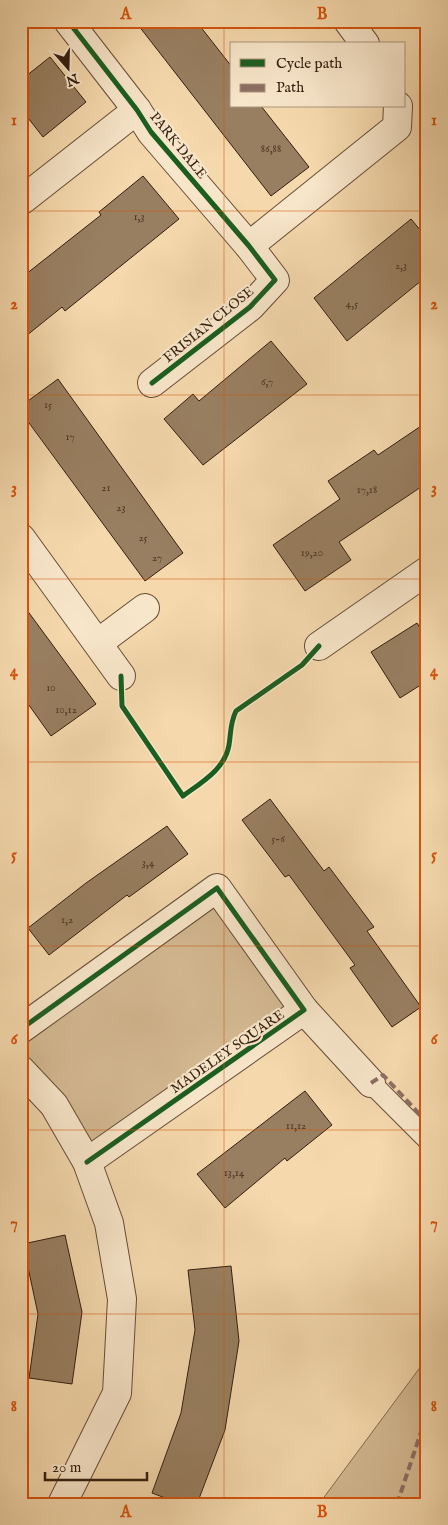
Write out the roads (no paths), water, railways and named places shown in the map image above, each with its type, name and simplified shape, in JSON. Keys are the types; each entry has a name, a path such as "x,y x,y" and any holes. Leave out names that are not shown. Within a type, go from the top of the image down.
{"street":[{"name":"PARK DALE","path":"68,21 137,110 151,132 250,246 276,280"},
{"path":"348,21 364,42"},
{"path":"250,246 397,127 398,108"},
{"path":"21,202 137,110"},
{"name":"FRISIAN CLOSE","path":"152,383 250,307 276,280"},
{"path":"21,538 122,676"},
{"path":"319,646 426,573"},
{"path":"98,643 145,608"},
{"name":"MADELEY SQUARE","path":"21,1029 217,888 304,1010 87,1162"},
{"path":"304,1010 371,1083"},
{"path":"21,1070 54,1105 87,1162 109,1223 122,1299 117,1393 62,1504"}],"lane":[{"path":"371,1083 427,1139"}]}
